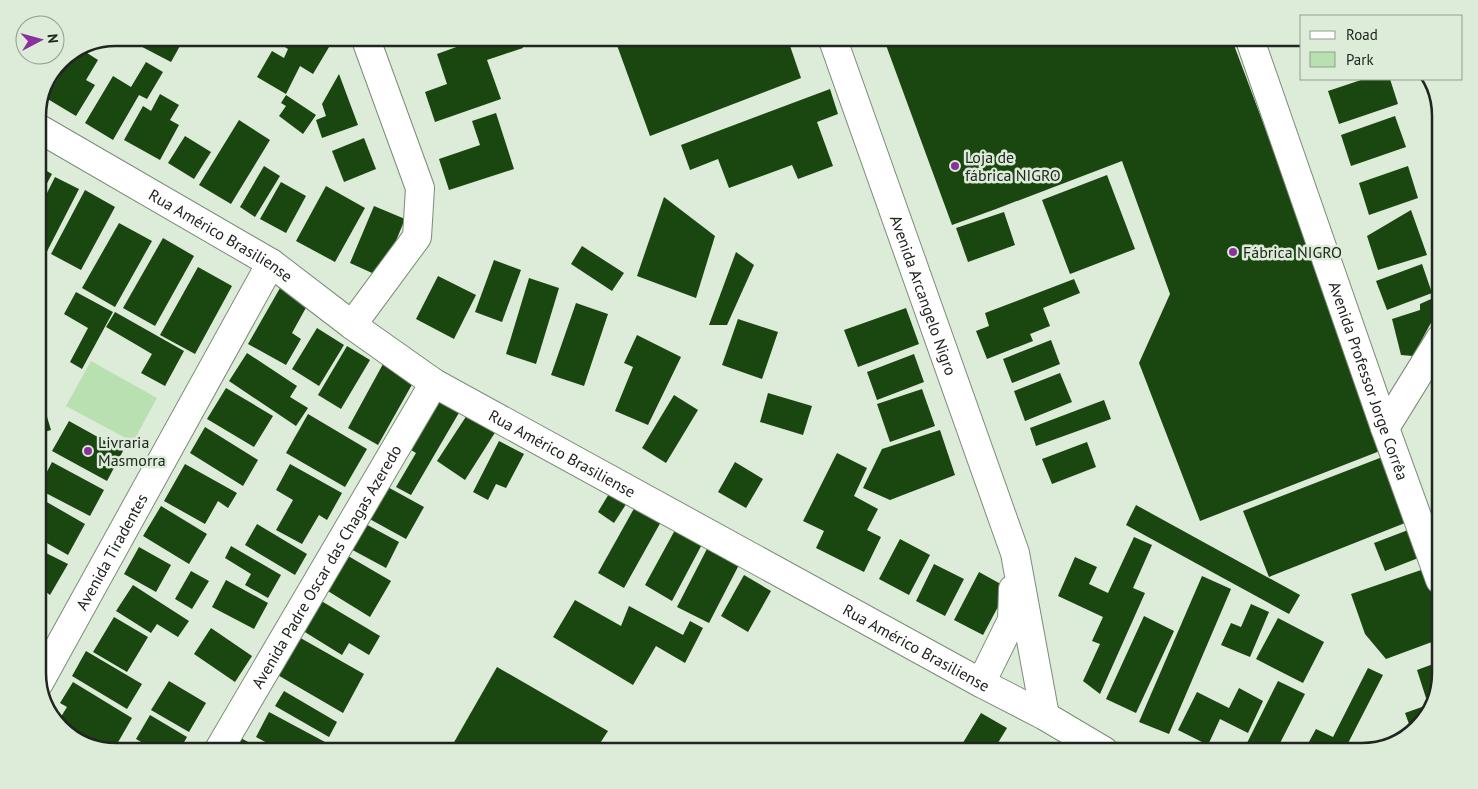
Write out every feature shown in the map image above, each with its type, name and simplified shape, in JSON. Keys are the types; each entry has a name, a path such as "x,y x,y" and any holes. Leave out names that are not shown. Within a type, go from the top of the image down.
{"street":[{"path":"352,325 417,236 420,188 368,46"},
{"name":"Avenida Arcangelo Nigro","path":"835,46 1015,553 1045,716"},
{"name":"Avenida Professor Jorge Corrêa","path":"1252,46 1432,558"},
{"name":"Rua Américo Brasiliense","path":"46,133 271,263 352,325 434,383 981,683 1045,716 1085,743"},
{"name":"Avenida Tiradentes","path":"46,670 271,263"},
{"path":"1385,428 1432,353"},
{"name":"Avenida Padre Oscar das Chagas Azeredo","path":"223,743 434,383"},
{"name":"Avenida Arcangelo Nigro","path":"981,683 1012,620 1015,553"}],"green space":[{"path":"91,361 157,398 133,442 66,406"}],"building":[{"path":"140,46 180,46 171,62"},
{"path":"283,46 330,46 313,74 300,66 286,94 257,77 272,51 284,58 288,49"},
{"path":"459,46 522,46 523,48 487,60 501,99 435,122 425,92 447,84 437,54"},
{"path":"617,46 790,46 801,78 650,136"},
{"name":"Fábrica NIGRO","path":"886,46 1234,46 1385,449 1200,521 1139,363 1170,294 1122,161 952,225"},
{"path":"87,53 98,60 86,80 95,85 76,116 49,100 61,73 77,58"},
{"path":"146,62 163,72 147,99 139,95 113,140 85,123 113,76 131,87"},
{"path":"339,74 358,125 322,138 316,120 326,116 322,104"},
{"path":"1361,80 1390,80 1398,104 1339,124 1328,91"},
{"path":"830,89 838,114 817,122 833,166 798,179 792,165 729,188 718,159 690,170 681,145"},
{"path":"160,94 179,105 170,120 179,125 160,160 124,140 143,106 151,111"},
{"path":"286,95 316,115 303,134 279,116 286,106 281,103"},
{"path":"496,113 514,169 449,190 439,159 480,145 472,121"},
{"path":"1395,116 1406,147 1351,166 1341,135"},
{"path":"239,120 270,140 231,204 199,185"},
{"path":"185,136 211,152 194,179 168,163"},
{"path":"364,138 376,169 344,182 332,151"},
{"path":"264,166 280,176 255,217 240,207"},
{"path":"1408,166 1418,198 1369,215 1359,183"},
{"path":"46,171 52,174 46,185"},
{"path":"1107,175 1135,249 1070,274 1042,200"},
{"path":"55,177 79,189 46,253 46,195"},
{"path":"281,182 306,196 286,233 260,219"},
{"path":"326,186 365,208 335,262 296,241"},
{"path":"85,190 115,207 81,270 51,254"},
{"path":"664,197 715,236 696,298 637,276"},
{"path":"374,206 405,219 381,277 350,263"},
{"path":"1411,210 1427,255 1378,270 1367,236"},
{"path":"1004,212 1015,245 968,262 956,228"},
{"path":"119,223 152,241 115,307 82,288"},
{"path":"163,238 194,256 155,326 123,308"},
{"path":"582,246 624,273 612,291 571,264"},
{"path":"736,252 754,265 727,325 709,325"},
{"path":"494,260 521,270 502,322 475,312"},
{"path":"1422,264 1432,293 1387,310 1376,281"},
{"path":"198,267 232,286 195,354 160,335"},
{"path":"438,276 476,295 454,339 416,319"},
{"path":"529,278 559,288 536,364 506,354"},
{"path":"1074,279 1080,293 1043,308 1050,326 1030,334 1033,341 987,359 976,331 989,326 985,313"},
{"path":"280,288 308,304 292,333 301,339 286,365 248,344"},
{"path":"76,292 113,312 82,369 70,362 88,328 64,314"},
{"path":"1432,299 1432,321 1413,356 1401,355 1392,319 1420,310 1420,304"},
{"path":"576,303 608,314 584,386 551,375"},
{"path":"906,308 919,344 858,367 844,330"},
{"path":"115,312 184,351 165,386 141,373 152,354 106,327"},
{"path":"738,319 778,332 762,379 722,365"},
{"path":"317,328 344,345 319,386 292,369"},
{"path":"637,335 681,357 648,425 615,411 633,367 624,363"},
{"path":"1051,340 1060,364 1012,383 1003,359"},
{"path":"347,346 370,360 341,409 318,395"},
{"path":"247,353 297,386 290,397 308,408 296,426 229,381"},
{"path":"914,354 924,382 877,400 867,372"},
{"path":"383,364 414,381 378,445 348,428"},
{"path":"1060,373 1072,402 1025,421 1014,391"},
{"path":"226,388 273,416 254,447 207,419"},
{"path":"922,389 935,426 890,442 877,404"},
{"path":"768,393 812,406 803,435 760,422"},
{"path":"674,395 698,410 666,463 642,448"},
{"path":"436,396 460,411 411,495 396,487 416,453 406,447"},
{"path":"1104,400 1111,419 1036,446 1030,428"},
{"path":"469,412 496,431 465,480 437,461"},
{"path":"46,413 51,430 46,432"},
{"path":"308,414 367,449 345,487 286,453"},
{"name":"Livraria Masmorra","path":"69,421 123,451 107,481 52,451"},
{"path":"205,427 258,460 243,486 190,453"},
{"path":"940,430 955,475 890,500 863,488 882,449"},
{"path":"499,441 524,454 506,488 496,484 488,500 473,492"},
{"path":"1087,442 1096,467 1052,484 1042,459"},
{"path":"837,453 867,468 854,496 878,509 867,530 881,537 864,572 816,548 824,531 803,521"},
{"path":"1385,456 1410,521 1269,577 1243,511"},
{"path":"52,462 104,490 90,516 46,493 46,474"},
{"path":"735,462 763,479 746,508 718,492"},
{"path":"185,464 237,493 228,508 218,501 205,524 164,501"},
{"path":"290,464 342,493 327,520 319,515 302,544 276,530 293,500 276,490"},
{"path":"384,485 424,507 406,539 366,517"},
{"path":"613,487 630,498 614,523 598,512"},
{"path":"641,496 667,511 624,588 598,573"},
{"path":"46,502 85,524 68,555 46,543"},
{"path":"1136,505 1300,595 1289,614 1126,525"},
{"path":"161,506 207,534 189,564 143,536"},
{"path":"681,519 708,533 672,601 645,585"},
{"path":"360,521 399,542 386,568 347,547"},
{"path":"257,524 307,554 295,575 245,545"},
{"path":"1416,527 1426,555 1385,571 1374,543"},
{"path":"1134,537 1152,545 1133,588 1145,593 1100,694 1083,681 1100,644 1092,641 1103,617 1058,596 1075,557 1097,567 1089,584 1108,593"},
{"path":"900,539 930,555 909,595 879,579"},
{"path":"710,543 742,559 709,623 677,607"},
{"path":"231,546 281,575 268,598 245,585 251,574 225,558"},
{"path":"139,547 171,565 156,592 124,574"},
{"path":"46,553 68,564 50,595 46,592"},
{"path":"343,553 391,581 370,617 323,588"},
{"path":"934,564 964,579 945,616 916,601"},
{"path":"1424,569 1432,592 1432,642 1386,659 1365,634 1351,594"},
{"path":"191,571 209,581 192,609 175,599"},
{"path":"979,572 1008,588 983,635 954,620"},
{"path":"744,575 771,591 748,632 721,616"},
{"path":"1202,576 1231,589 1169,734 1139,722"},
{"path":"226,580 268,603 254,629 212,607"},
{"path":"133,585 189,621 178,637 157,624 151,633 116,611"},
{"path":"318,599 380,636 369,655 349,643 342,655 300,629"},
{"path":"575,600 621,626 629,606 683,635 690,621 703,628 685,663 656,646 633,685 553,637"},
{"path":"1251,604 1269,612 1250,657 1221,645 1231,623 1241,627"},
{"path":"1144,616 1174,631 1136,713 1106,699"},
{"path":"114,617 148,637 127,672 93,652"},
{"path":"1278,618 1324,642 1303,683 1256,659"},
{"path":"211,628 252,656 235,682 194,654"},
{"path":"297,636 364,674 343,713 276,674"},
{"path":"86,651 142,684 127,709 72,676"},
{"path":"1432,664 1431,682 1427,698 1426,698 1417,670"},
{"path":"497,667 608,731 600,743 454,743"},
{"path":"1368,668 1383,675 1348,743 1308,743 1316,729 1333,737"},
{"path":"169,681 206,703 189,732 151,710"},
{"path":"1278,681 1305,694 1280,743 1247,743"},
{"path":"73,682 132,718 118,743 107,742 85,736 76,730 61,716 67,707 60,703"},
{"path":"1239,688 1263,701 1248,733 1220,719 1209,743 1204,743 1178,730 1197,692 1229,708"},
{"path":"284,691 337,722 329,737 275,706"},
{"path":"1424,706 1409,724 1405,713"},
{"path":"269,712 325,742 267,743 256,737"},
{"path":"981,713 1007,728 998,743 963,743"},
{"path":"150,715 187,737 184,743 143,743 136,739"},
{"path":"237,736 250,743 233,743"}],"place":[{"name":"Loja de fábrica NIGRO","path":"955,166"},
{"name":"Fábrica NIGRO","path":"1233,252"},
{"name":"Livraria Masmorra","path":"88,451"}]}
